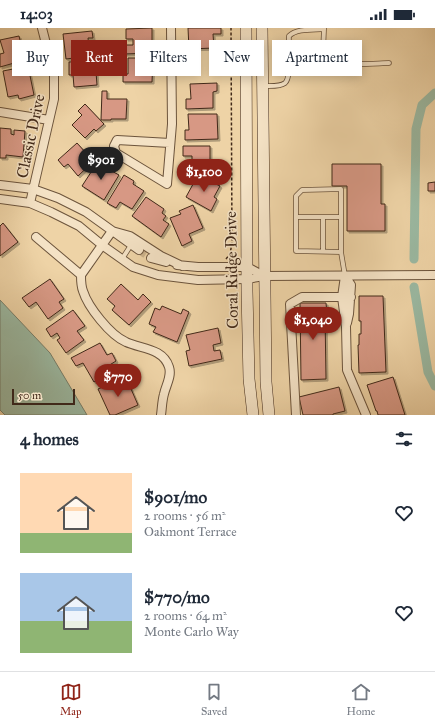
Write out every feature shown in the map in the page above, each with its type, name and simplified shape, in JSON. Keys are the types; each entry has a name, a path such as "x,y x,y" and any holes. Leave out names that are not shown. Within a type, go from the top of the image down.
{"main road":[{"name":"Coral Ridge Drive","path":"246,28 247,279 249,379 253,415"},
{"name":"Coral Ridge Drive","path":"262,28 266,382 270,415"}],"street":[{"name":"Classic Drive","path":"30,204 54,99 54,75 42,28"},
{"path":"170,143 117,140 114,146 116,153 167,184 172,124 171,28"},
{"path":"0,112 49,120"},
{"path":"0,185 33,189 58,198 86,212 138,250"},
{"path":"0,199 30,204 51,212 79,226 102,245 134,267 158,275 198,280 247,279 264,276 435,275"},
{"path":"112,231 130,236 161,256 182,266"},
{"path":"112,231 81,275 83,291 92,308 104,324 116,336 126,342 150,349 162,356 166,361 169,367 169,379 164,392 161,415"},
{"path":"36,237 81,275"},
{"path":"152,258 182,266 247,268 264,276"},
{"path":"345,276 342,297 346,327 347,370 366,415"},
{"path":"345,276 351,284 351,297 346,327"},
{"path":"296,415 290,304 302,297 351,297"}],"lane":[{"path":"263,86 280,86 285,83 289,77 288,36 301,30 324,29 324,53 330,62 389,63"},
{"path":"341,252 296,251 296,196 302,190 341,189 341,252 345,276"},
{"path":"297,217 340,217"},
{"path":"323,217 323,251"},
{"path":"122,259 131,245"}],"path":[{"path":"221,261 226,259 230,254 232,243 231,28"}],"shaded area":[{"path":"0,300 50,353 87,415 5,415 0,410"}],"building":[{"path":"152,28 152,40 135,40 135,54 127,54 127,45 133,45 133,39 126,39 126,29"},
{"path":"188,28 221,28 221,34 213,34 213,40 209,40 209,48 201,49 201,40 189,40"},
{"path":"92,31 93,38 88,38 88,40 71,40 71,58 66,59 63,34"},
{"path":"19,36 20,40 12,40 12,64 0,67 0,54 4,53 0,40"},
{"path":"128,58 135,58 135,76 152,76 152,82 123,82 123,76 127,76"},
{"path":"69,62 71,62 71,75 69,75"},
{"path":"12,69 12,76 30,76 34,95 19,99 18,95 8,97 3,71"},
{"path":"73,76 96,76 97,85 74,87"},
{"path":"217,83 217,91 213,92 213,108 186,109 186,99 191,99 190,84"},
{"path":"102,91 107,91 107,99 127,99 126,119 101,120"},
{"path":"85,104 104,124 96,131 94,129 85,138 72,125 82,115 78,111"},
{"path":"188,114 217,114 218,139 185,140 185,130 189,130"},
{"path":"0,128 11,129 11,134 14,135 14,130 25,131 23,157 6,155 6,158 0,158"},
{"path":"77,143 86,153 90,150 97,158 78,176 68,164 64,167 58,160"},
{"path":"183,146 210,146 210,162 217,162 217,170 192,170 192,156 183,156"},
{"path":"97,163 119,175 104,200 82,186"},
{"path":"332,164 381,164 381,204 385,204 385,231 347,231 347,186 332,186"},
{"path":"124,175 134,181 133,184 144,191 132,209 120,202 116,208 107,203"},
{"path":"198,175 220,186 214,197 217,199 211,211 186,197"},
{"path":"435,182 435,191 428,191 428,183"},
{"path":"146,197 164,209 162,213 166,216 163,220 169,224 161,237 132,216"},
{"path":"193,205 203,228 189,234 192,241 182,246 170,218 181,214 179,211"},
{"path":"3,223 18,242 0,256 0,226"},
{"path":"50,279 64,299 59,302 63,308 48,319 36,302 29,307 22,298"},
{"path":"121,284 138,300 143,294 151,302 129,325 112,310 115,306 107,299"},
{"path":"359,296 383,296 386,372 359,373 358,345 359,334 361,334 361,321 359,321"},
{"path":"300,303 326,303 326,379 301,380"},
{"path":"162,306 181,314 183,309 189,312 177,342 153,332 156,327 149,324 155,308 160,310"},
{"path":"73,310 85,326 77,331 84,340 66,353 57,340 60,338 57,333 51,337 46,329"},
{"path":"218,328 221,343 213,345 214,351 220,350 222,359 189,366 186,351 190,350 186,335"},
{"path":"100,343 107,355 112,353 116,361 108,366 111,372 94,382 83,363 76,366 71,358"},
{"path":"393,377 405,415 378,415 367,385"},
{"path":"114,382 116,387 128,382 138,405 115,415 110,415 98,389"},
{"path":"339,387 345,411 333,415 303,415 299,397"}],"waterway":[{"path":"414,259 416,129 422,105 435,93"},
{"path":"414,287 428,372 435,386"}],"tunnel":[{"path":"139,250 151,258"}]}
